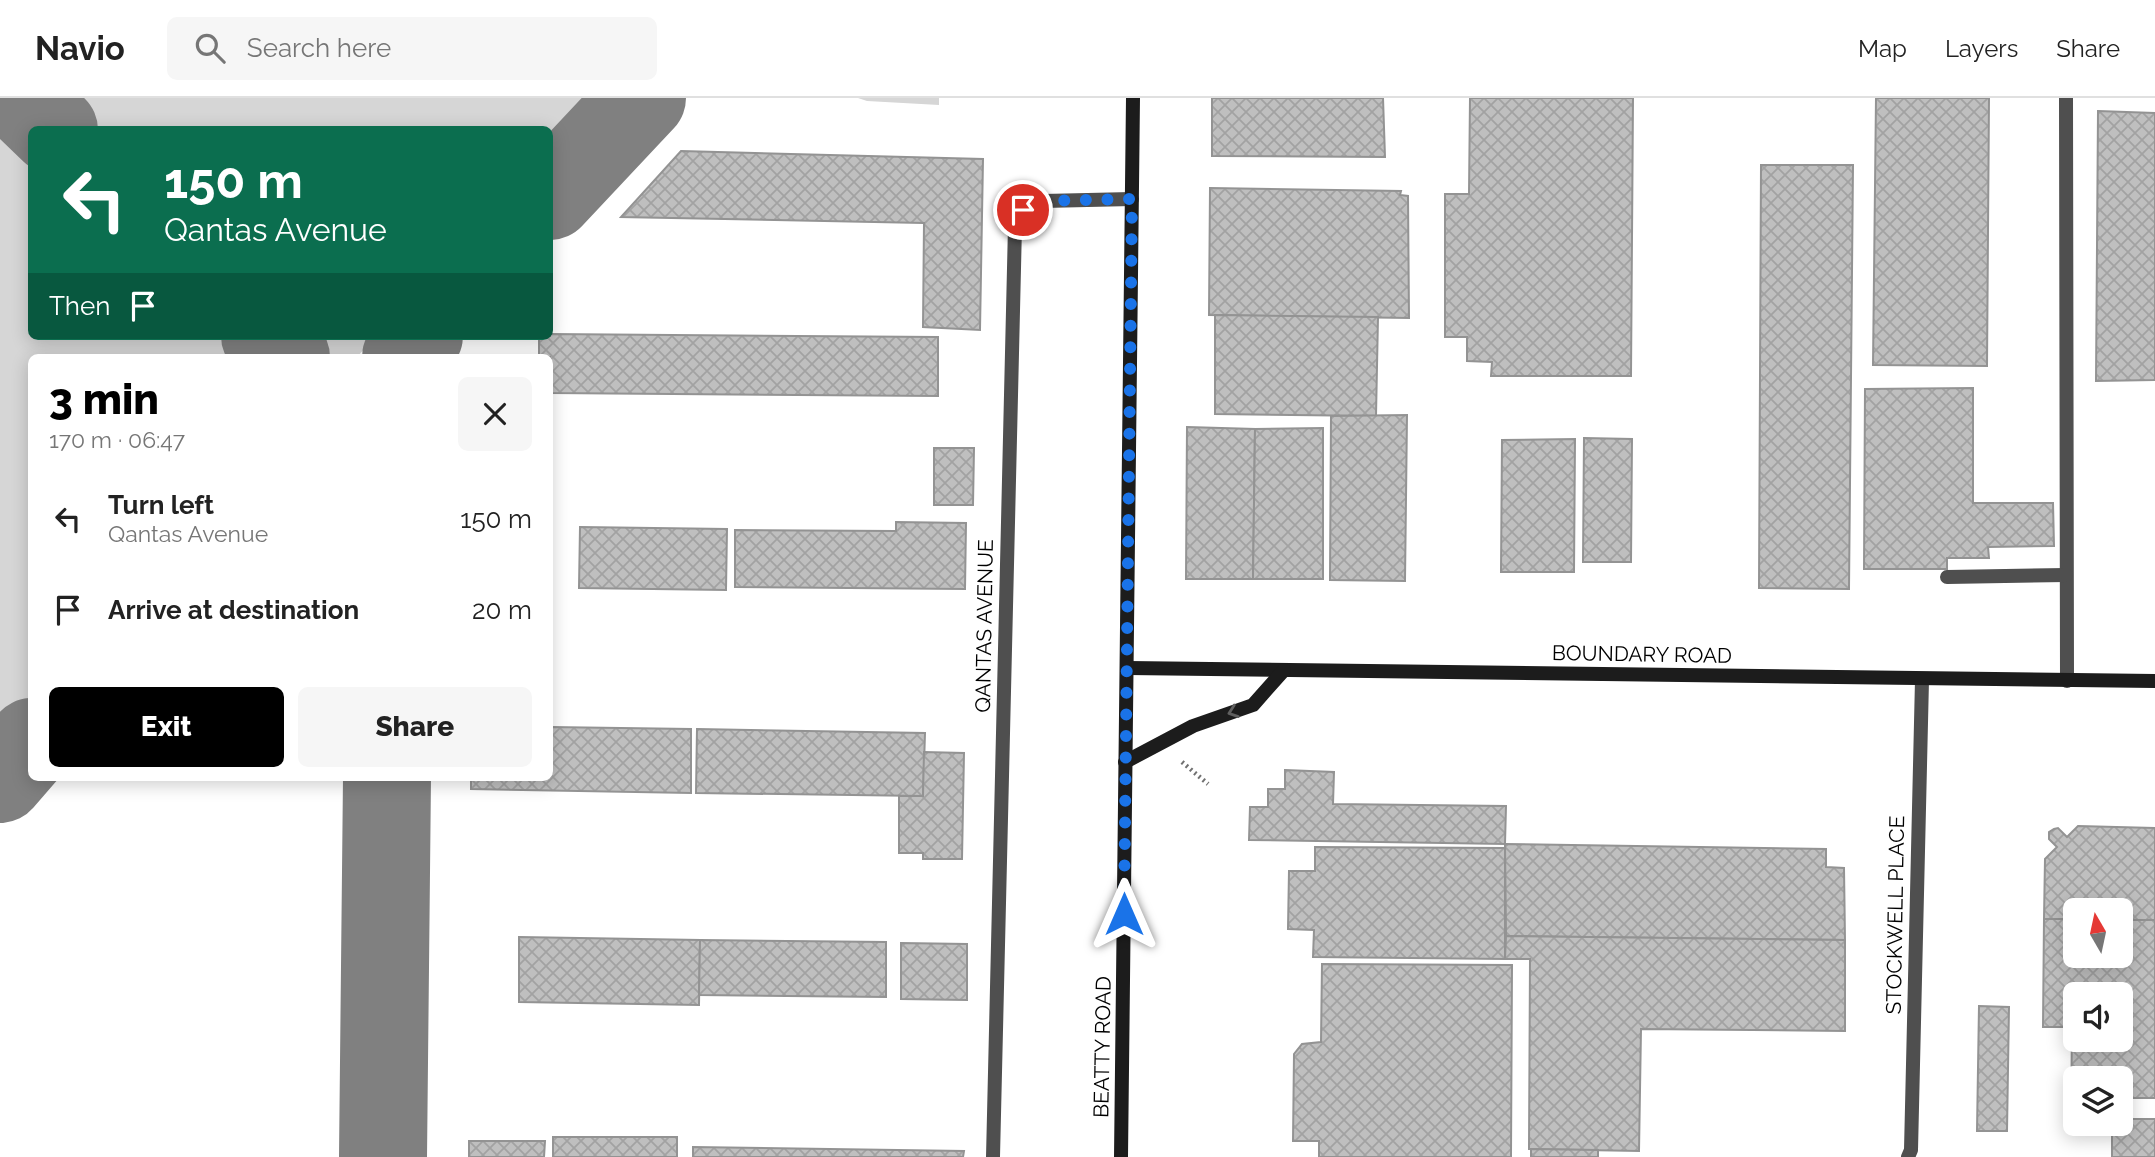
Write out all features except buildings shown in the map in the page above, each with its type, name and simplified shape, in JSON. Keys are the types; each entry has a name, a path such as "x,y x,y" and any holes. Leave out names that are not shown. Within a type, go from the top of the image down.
{"main road":[{"name":"BEATTY ROAD","path":"1121,1157 1133,98"},
{"name":"BOUNDARY ROAD","path":"1128,668 2155,681"},
{"path":"1125,762 1193,726 1252,705 1284,670"}],"street":[{"path":"2066,98 2067,681"},
{"name":"QANTAS AVENUE","path":"993,1157 1014,226 1023,210 1043,201 1132,199"},
{"path":"1947,577 2066,575"},
{"name":"STOCKWELL PLACE","path":"1911,1155 1922,680"}],"path":[{"path":"1182,762 1208,784"}],"shaded area":[{"path":"0,98 599,98 553,148 553,126 28,126 28,340 372,340 360,354 28,354 28,718 0,750"},
{"path":"858,98 939,98 939,105 867,101"}],"taxiway":[{"path":"21,98 50,126"},
{"path":"553,193 642,98"},
{"path":"269,340 283,354"},
{"path":"408,354 417,340"},
{"path":"0,779 28,747"},
{"path":"383,1157 387,781"}],"route":[{"path":"1023,210 1043,201 1132,199 1124,914"}]}
